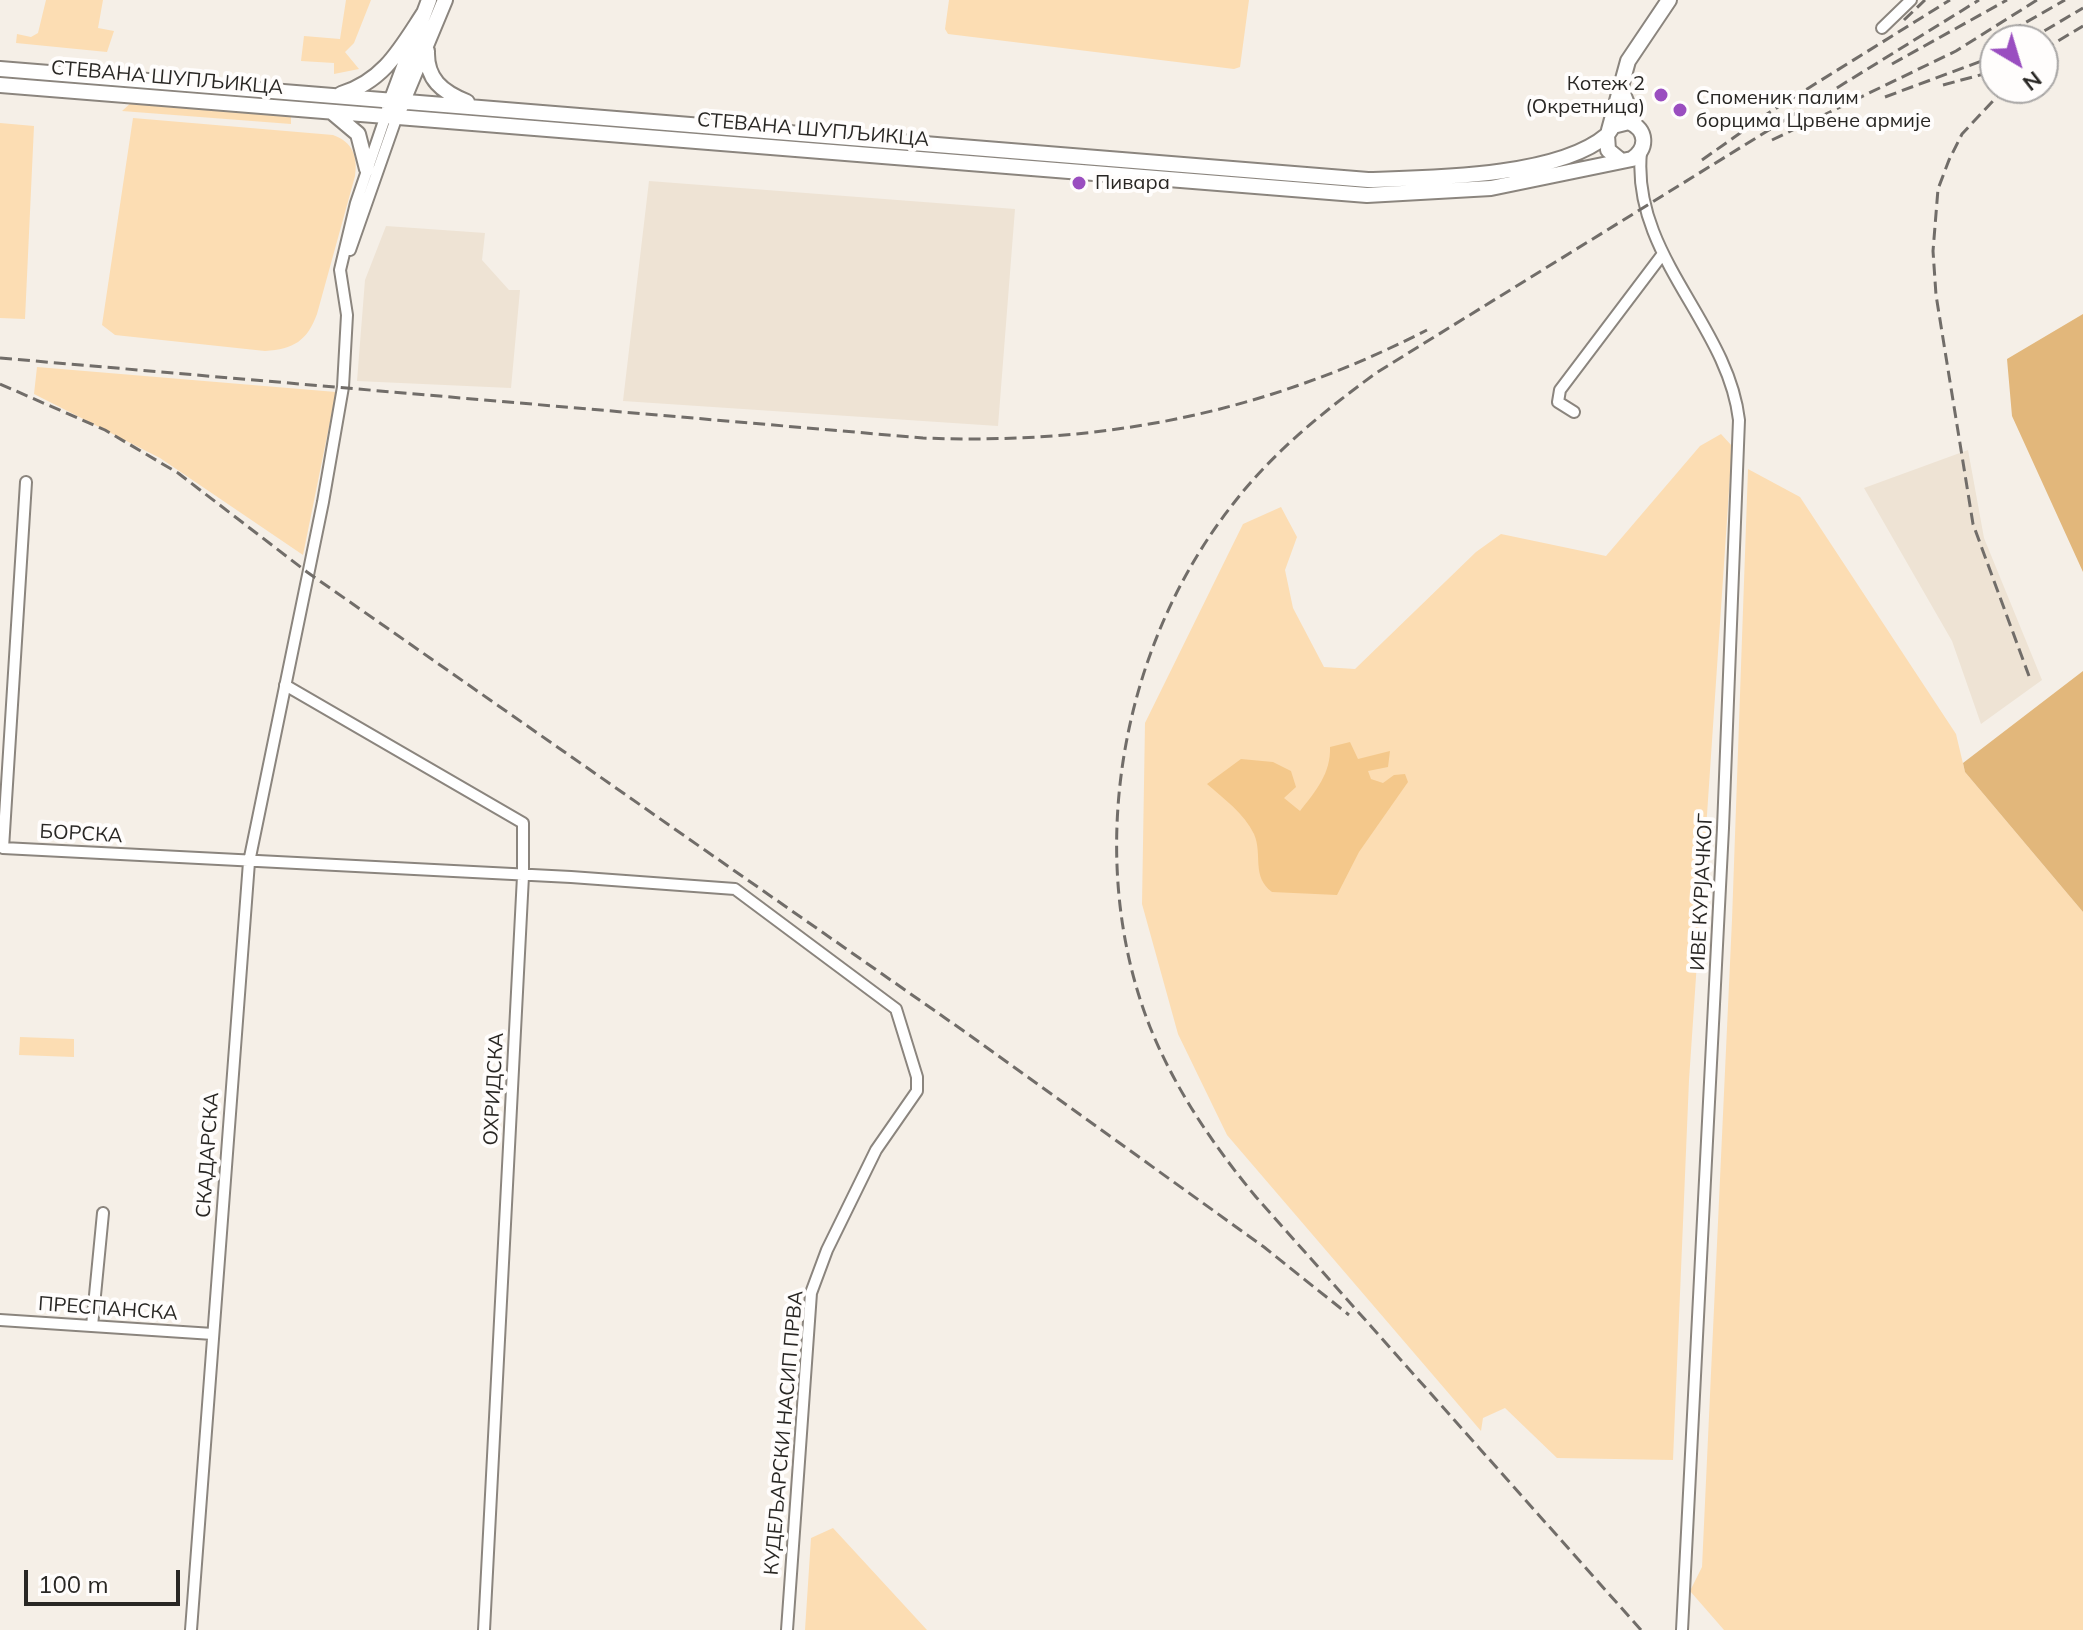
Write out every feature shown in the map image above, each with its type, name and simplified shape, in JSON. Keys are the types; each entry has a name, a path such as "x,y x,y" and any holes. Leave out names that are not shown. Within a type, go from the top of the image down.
{"main road":[{"path":"397,100 428,42 445,0"},
{"path":"1620,85 1635,124 1644,138 1641,152 1632,159 1620,160 1608,150 1608,132 1620,85 1628,61 1669,0"},
{"path":"391,116 426,7"},
{"path":"367,169 358,134 329,103 382,73 426,7"},
{"path":"428,42 427,65 433,79 453,96 483,107"},
{"name":"СТЕВАНА ШУПЉИКЦА","path":"0,69 329,103 391,116 1367,195 1491,188 1620,160"},
{"name":"СТЕВАНА ШУПЉИКЦА","path":"0,85 329,103 397,100 1368,180 1446,176 1511,168 1580,154 1608,132"},
{"path":"1608,132 1618,123 1635,124"}],"street":[{"path":"1882,28 1911,0"},
{"path":"340,270 367,169 391,116"},
{"path":"340,270 357,234 391,116"},
{"path":"1640,177 1641,152"},
{"path":"1620,160 1640,177"},
{"name":"ИВЕ КУРЈАЧКОГ","path":"1640,177 1662,255 1729,374 1739,420 1724,813 1682,1630"},
{"path":"1574,412 1558,402 1560,390 1662,255"},
{"name":"СКАДАРСКА","path":"191,1630 249,862 343,387 347,315 340,270"},
{"name":"БОРСКА","path":"26,482 3,848 523,876"},
{"name":"ОХРИДСКА","path":"285,685 523,823 523,876 484,1630"},
{"name":"КУДЕЉАРСКИ НАСИП ПРВА","path":"523,876 735,889 896,1009 917,1077 917,1091 876,1150 827,1250 811,1293 787,1630"},
{"path":"92,1326 103,1213"},
{"name":"ПРЕСПАНСКА","path":"0,1320 213,1334"}],"shaded area":[{"path":"46,0 103,0 98,28 114,31 107,52 16,43 17,34 31,37 38,33"},
{"path":"346,0 371,0 354,43 345,52 359,69 334,74 334,63 301,61 304,36 340,39"},
{"path":"949,0 1249,0 1240,67 1234,69 948,34 945,29"},
{"path":"133,101 291,116 291,124 122,111"},
{"path":"133,118 333,135 350,146 356,163 355,176 317,314 309,331 298,342 265,351 115,335 102,325"},
{"path":"0,123 34,126 25,319 0,318"},
{"path":"649,181 1015,209 998,426 623,401"},
{"path":"386,226 485,233 482,260 509,290 520,290 511,388 357,381 365,280"},
{"path":"2083,314 2083,572 2012,416 2007,359"},
{"path":"37,367 336,392 303,555 160,458 34,394"},
{"path":"1721,434 1732,446 1689,1080 1673,1460 1557,1458 1505,1408 1483,1418 1481,1431 1227,1135 1178,1034 1142,904 1145,723 1243,524 1281,507 1297,537 1285,570 1293,608 1324,667 1355,669 1476,552 1501,534 1606,556 1700,446"},
{"path":"1968,450 1984,538 2042,680 1981,724 1952,641 1864,488"},
{"path":"1748,469 1800,497 1956,734 1965,772 2083,912 2083,1630 1724,1630 1690,1591 1702,1567 1732,920"},
{"path":"2083,671 2083,912 1965,772 1963,763"},
{"path":"1350,742 1358,759 1390,751 1388,767 1368,771 1371,779 1383,783 1394,775 1405,774 1408,782 1359,852 1337,895 1272,892 1259,872 1256,842 1250,826 1207,784 1241,759 1273,762 1291,771 1296,787 1284,798 1300,811 1325,773 1330,747"},
{"path":"20,1037 74,1039 74,1057 19,1055"},
{"path":"833,1528 927,1630 805,1630 811,1538"}],"railway":[{"path":"1904,20 1925,0"},
{"path":"1702,160 1770,112 1950,0"},
{"path":"1641,1630 1256,1197 1210,1137 1183,1094 1150,1027 1130,962 1119,894 1117,825 1124,755 1139,687 1163,622 1194,561 1248,485 1300,434 1376,373 1979,0"},
{"path":"1892,64 2007,0"},
{"path":"1772,140 1956,51 2037,0"},
{"path":"2023,24 2065,0"},
{"path":"2056,24 2083,8"},
{"path":"2059,40 2083,26"},
{"path":"1885,97 1979,62"},
{"path":"1943,85 1979,75"},
{"path":"1990,104 1962,134 1949,160 1938,189 1933,251 1936,295 1973,524 2029,676"},
{"path":"0,358 923,438 990,439 1055,436 1182,418 1305,383 1427,330"},
{"path":"0,384 105,430 178,473 307,572 968,1034 1264,1247 1349,1315"}],"place":[{"name":"Котеж 2 (Окретница)","path":"1661,95"},
{"name":"Споменик палим борцима Црвене армије","path":"1680,110"},
{"name":"Пивара","path":"1079,183"}]}
